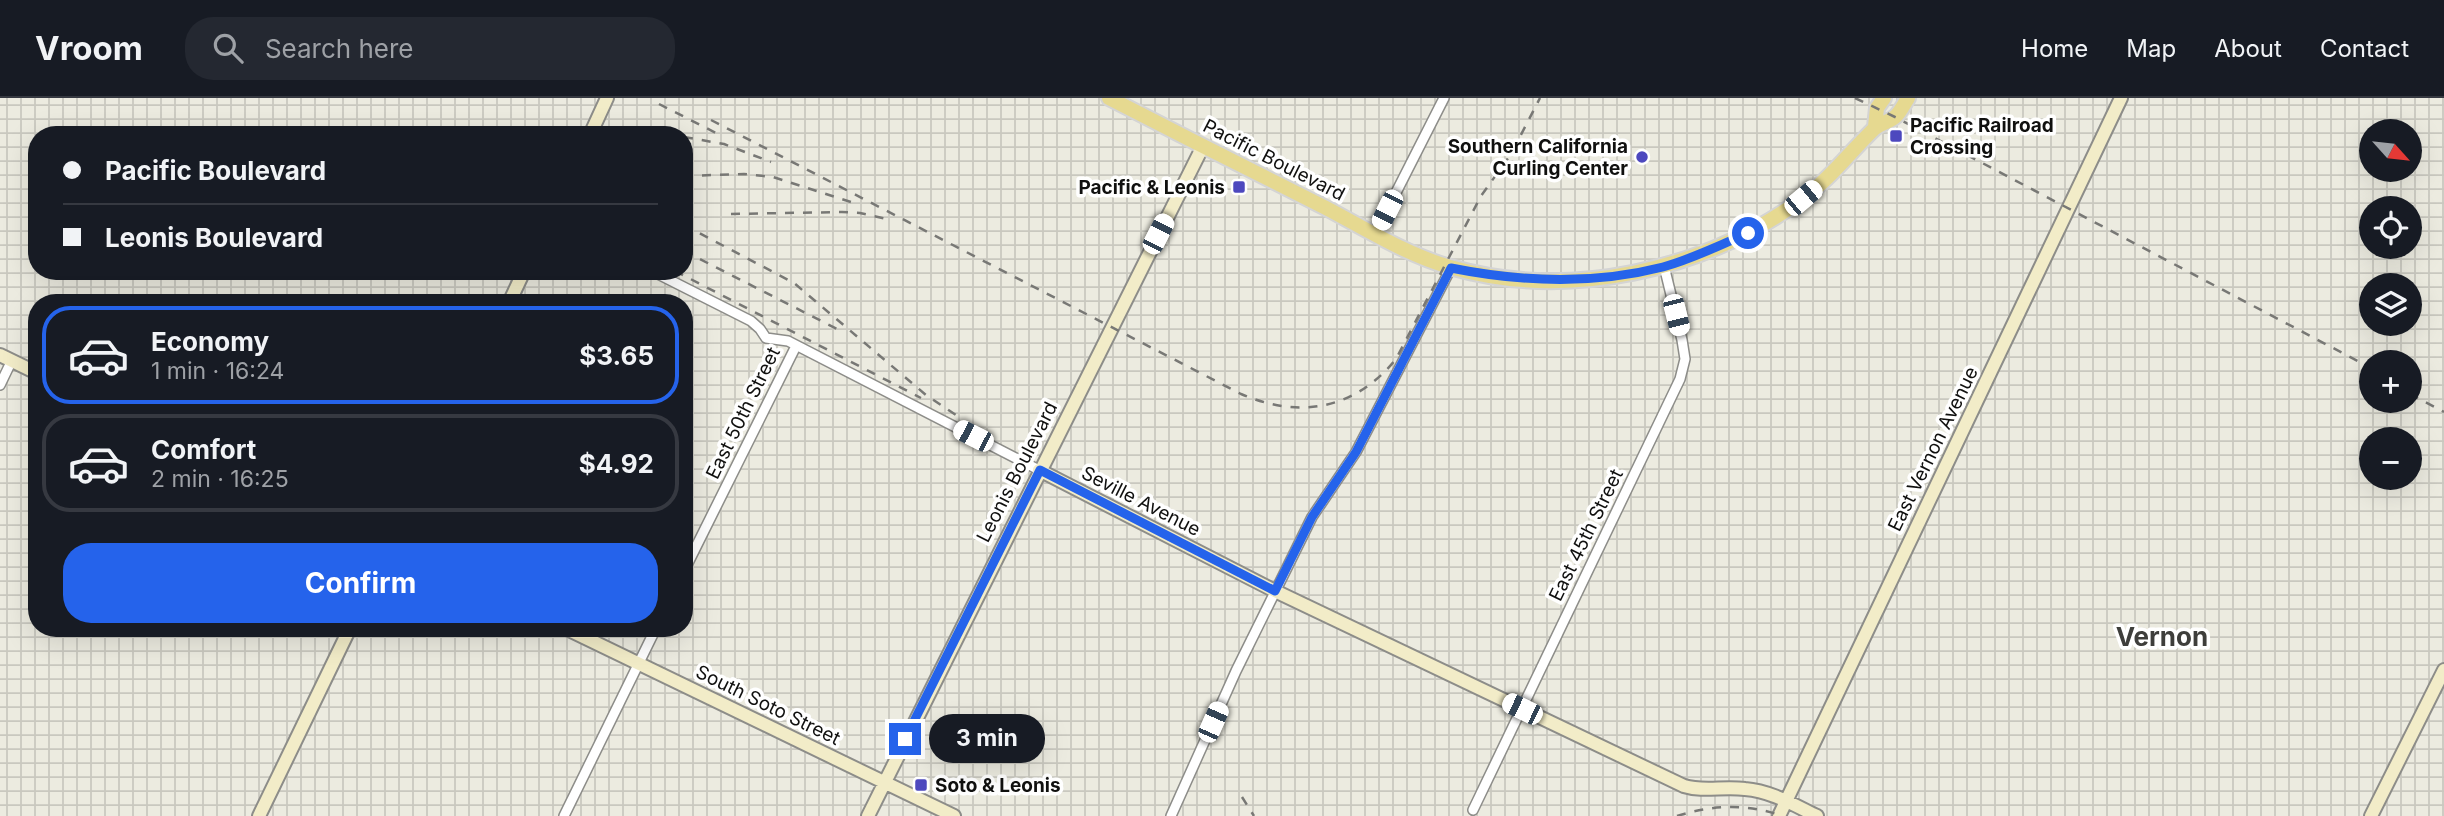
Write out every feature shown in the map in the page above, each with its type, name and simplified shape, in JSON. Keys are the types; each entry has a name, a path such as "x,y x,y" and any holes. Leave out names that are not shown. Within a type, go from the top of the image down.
{"main road":[{"name":"Pacific Boulevard","path":"1109,98 1375,233 1451,268 1496,276 1552,281 1598,278 1664,267 1730,241 1777,216 1803,198 1837,170 1875,127 1895,117 1908,98"},
{"name":"Pacific Boulevard","path":"1875,127 1877,108 1884,98"}],"street":[{"path":"594,126 607,98"},
{"path":"1375,233 1444,98"},
{"name":"East Vernon Avenue","path":"1779,816 2121,98"},
{"name":"Leonis Boulevard","path":"868,816 1203,146"},
{"name":"East 45th Street","path":"1473,810 1680,380 1685,359 1664,267"},
{"path":"1171,816 1236,671 1312,517 1356,452 1451,268"},
{"name":"Seville Avenue","path":"670,280 751,321 766,338 788,341 1275,591 1684,786 1694,789 1752,789 1817,816"},
{"name":"East 50th Street","path":"693,553 796,346"},
{"path":"0,385 6,358 28,369"},
{"path":"259,816 346,637"},
{"name":"South Soto Street","path":"583,637 954,816"},
{"path":"564,816 652,637"},
{"path":"2371,816 2444,670"}],"shaded area":[{"path":"0,98 2444,98 2444,816 0,816"}],"railway":[{"path":"711,120 1241,394 1263,402 1305,407 1325,405 1363,390 1396,359 1481,196 1511,154 1540,98"},
{"path":"1855,98 2359,362"},
{"path":"659,104 718,134"},
{"path":"693,139 724,144 771,162"},
{"path":"693,176 744,174 773,177 851,202"},
{"path":"731,214 842,212 891,220"},
{"path":"693,230 794,283 926,395 962,419"},
{"path":"693,256 843,332"},
{"path":"692,280 921,398"},
{"path":"2422,400 2444,412"},
{"path":"1242,797 1254,816"},
{"path":"1677,816 1730,807 1756,809 1782,816"}],"place":[{"name":"Pacific Railroad Crossing","path":"1896,136"},
{"name":"Southern California Curling Center","path":"1642,157"},
{"name":"Pacific & Leonis","path":"1239,187"},
{"name":"Soto & Leonis","path":"921,785"}],"district":[{"name":"Vernon","path":"2162,636"}],"route":[{"path":"905,739 1040,470 1275,591 1312,517 1356,452 1451,268 1496,276 1552,281 1598,278 1664,267 1748,233"}]}
